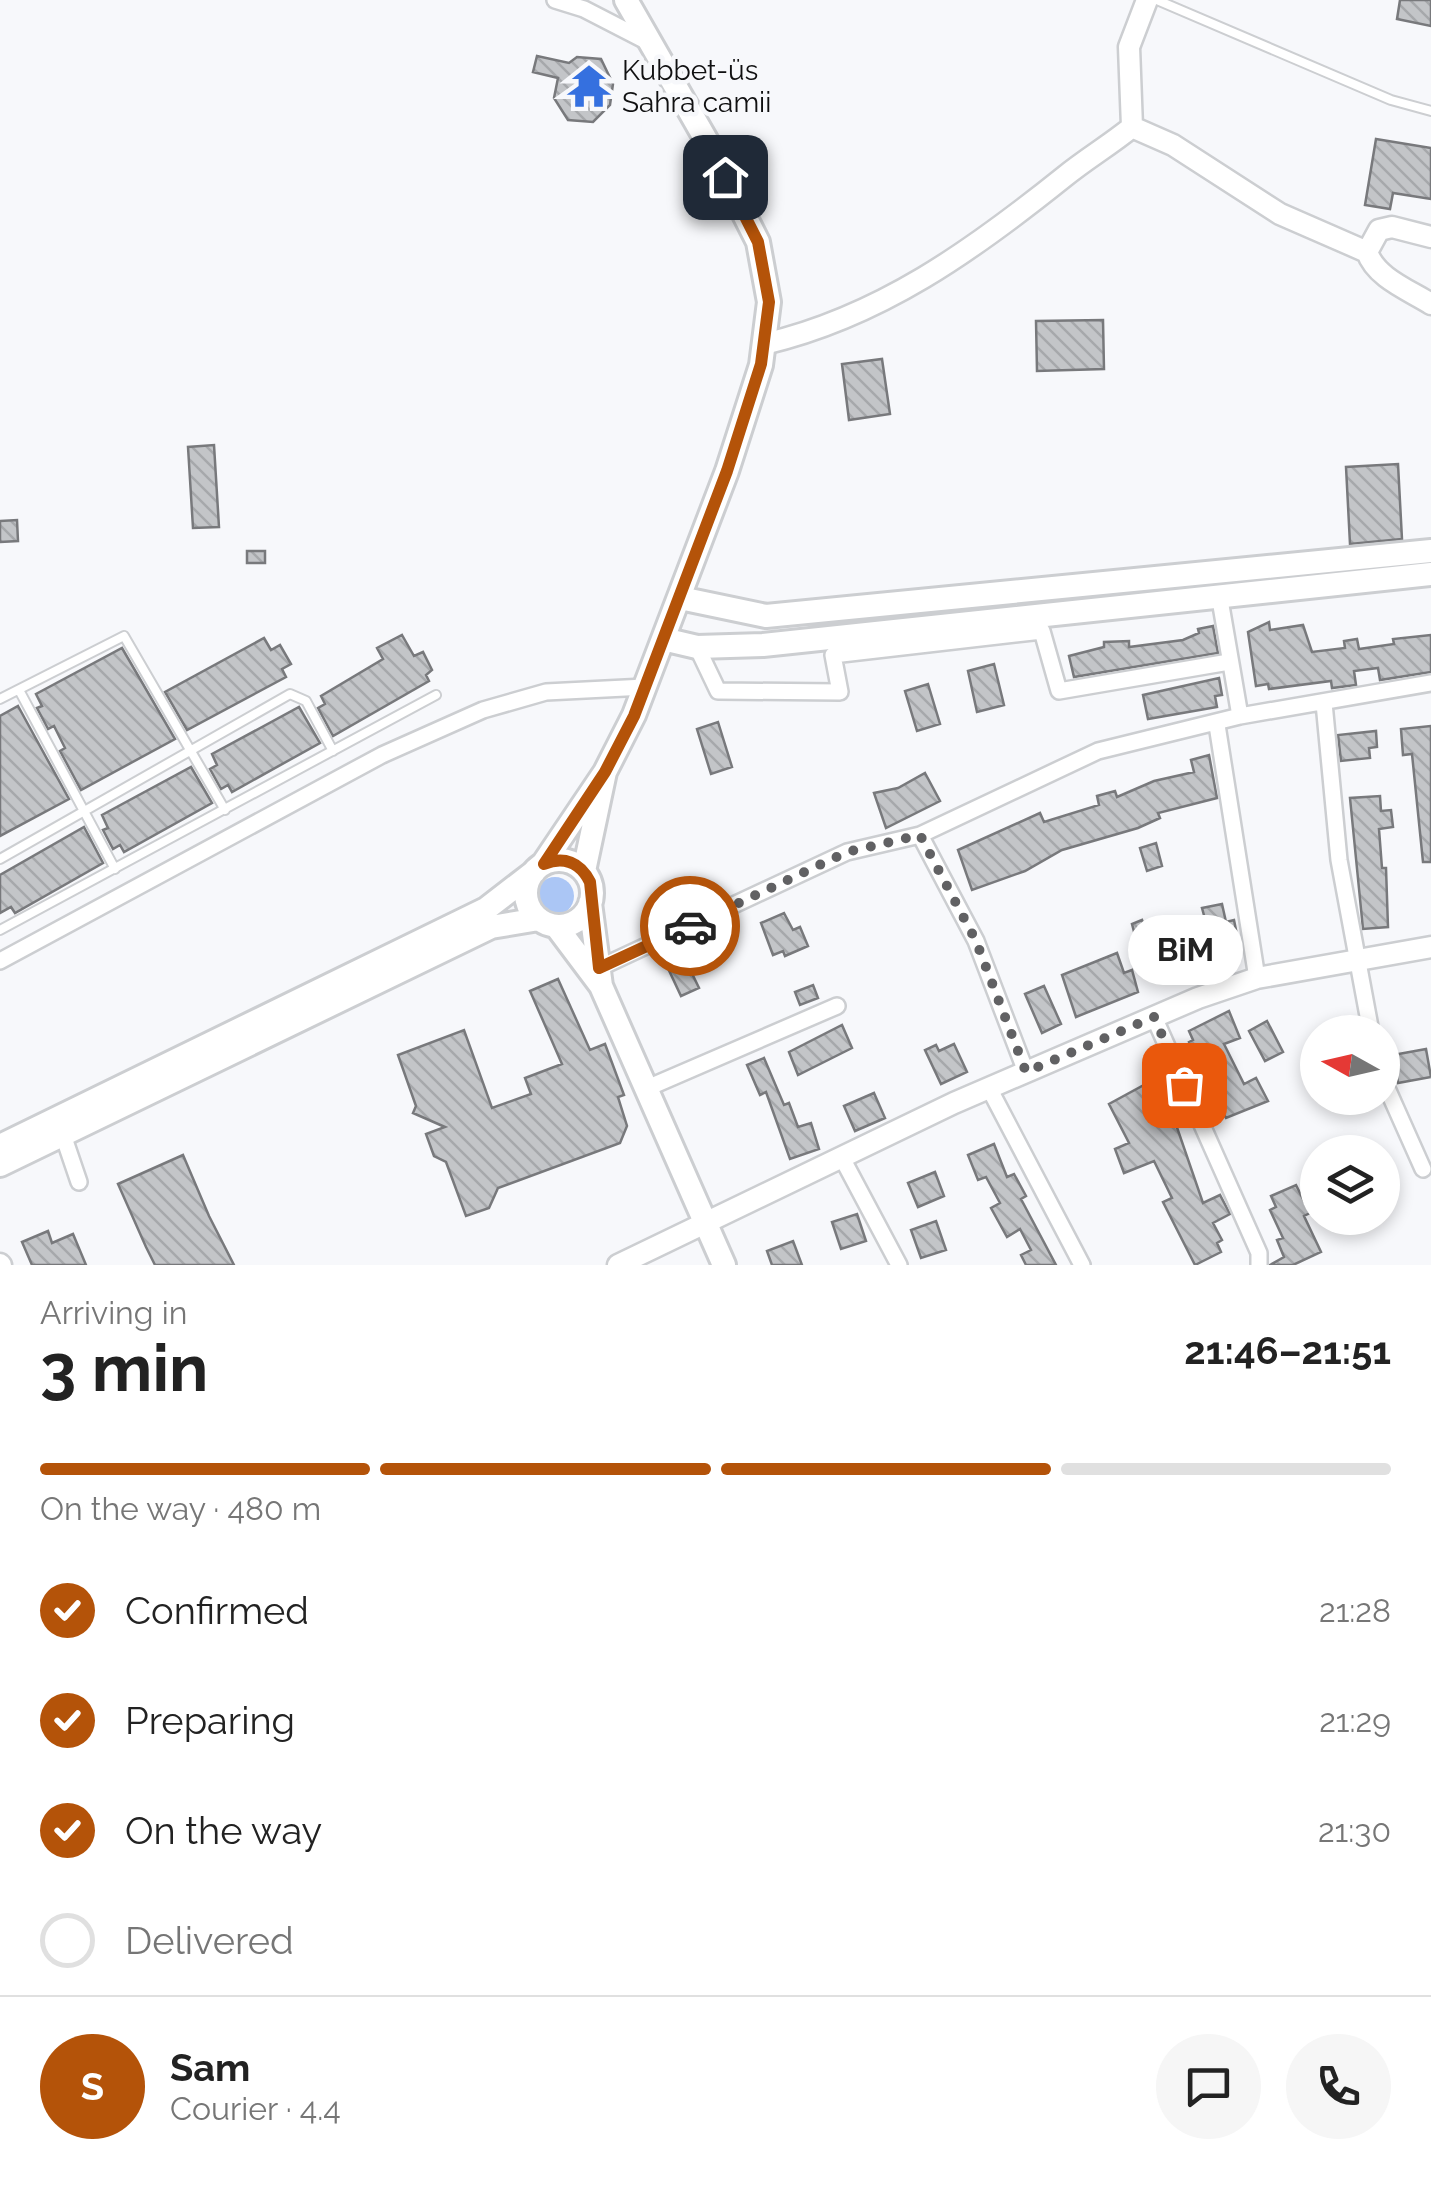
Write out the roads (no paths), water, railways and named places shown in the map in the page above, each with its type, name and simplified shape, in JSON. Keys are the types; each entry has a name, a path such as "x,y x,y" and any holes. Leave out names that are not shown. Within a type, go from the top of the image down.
{"main road":[{"path":"600,977 526,898 539,868 605,772 646,686 727,471 764,344 769,302 758,242 626,0"},
{"path":"680,598 766,616 1431,552"},
{"path":"664,639 697,647 763,644 1431,574"},
{"path":"584,871 605,772"},
{"path":"0,1165 59,1126 486,908 539,868 567,860 584,871 590,882 600,977 724,1265"},
{"path":"0,1146 59,1126 491,927 577,921 590,904"}],"street":[{"path":"554,0 584,9 650,43"},
{"path":"1132,126 1129,47 1147,0"},
{"path":"1132,126 1173,145 1280,214 1367,252"},
{"path":"764,344 820,331 894,296 986,238 1132,126"},
{"path":"1431,238 1392,227 1379,230 1367,252 1371,264 1382,274 1431,304"},
{"path":"1219,594 1240,716"},
{"path":"697,647 718,691 840,692 832,655 1042,631 1060,691 1229,662"},
{"path":"600,977 847,852 920,835 1098,751 1217,725 1240,716 1431,684"},
{"path":"0,961 382,755 483,710 546,692 646,686"},
{"path":"1324,703 1339,860 1367,1015"},
{"path":"1217,725 1257,978"},
{"path":"920,835 976,941 1026,1072"},
{"path":"618,1265 840,1156 1154,1017 1257,978 1431,947"},
{"path":"645,1089 837,1006"},
{"path":"1154,1017 1259,1253 1259,1265"},
{"path":"989,1088 1082,1265"},
{"path":"1399,1115 1422,1169"},
{"path":"59,1126 79,1182"},
{"path":"840,1156 899,1265"}],"lane":[{"path":"1157,0 1391,100 1431,111"},
{"path":"0,699 124,636 225,810"},
{"path":"19,690 115,869"},
{"path":"0,860 290,694 306,701 333,751"},
{"path":"0,930 436,695"}],"place":[{"name":"Kubbet-üs Sahra camii","path":"589,86"},
{"name":"BiM","path":"1184,1085"}]}
